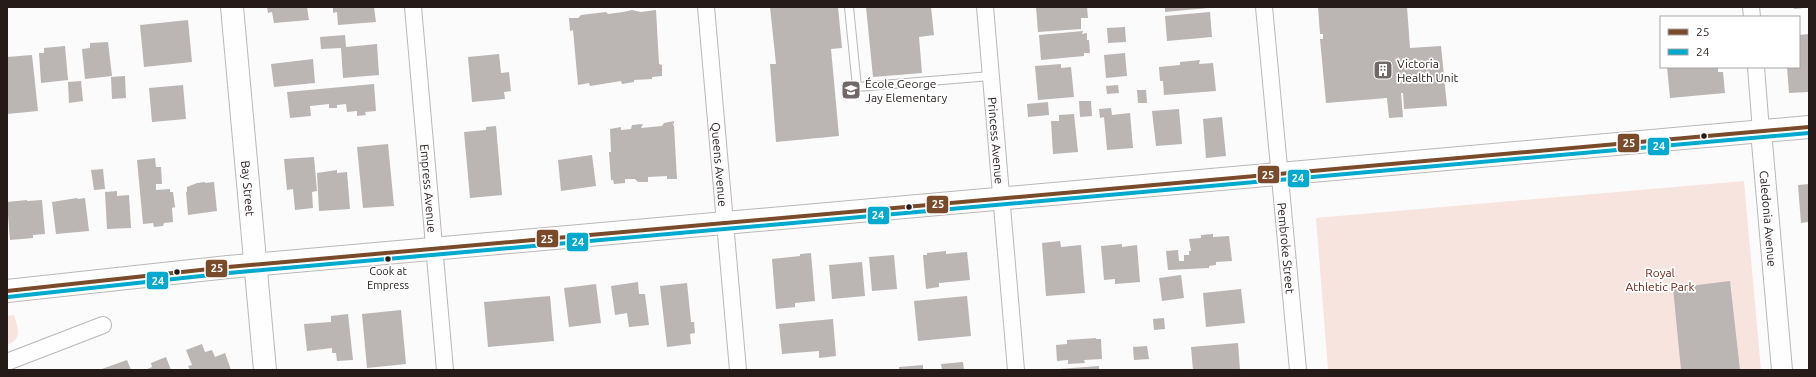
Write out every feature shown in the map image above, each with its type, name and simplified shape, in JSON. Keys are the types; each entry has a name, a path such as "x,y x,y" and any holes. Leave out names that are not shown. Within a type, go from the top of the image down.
{"main road":[{"name":"Bay Street","path":"232,7 265,370"},
{"path":"7,291 434,248 1809,127"}],"street":[{"name":"Empress Avenue","path":"413,7 445,370"},
{"name":"Queens Avenue","path":"706,7 738,370"},
{"name":"Princess Avenue","path":"985,7 1016,370"},
{"name":"Pembroke Street","path":"1264,7 1298,370"},
{"name":"Caledonia Avenue","path":"1756,68 1782,370"},
{"path":"7,362 103,325"}],"lane":[{"path":"850,7 857,86 991,76"}],"green space":[{"name":"Royal Athletic Park","path":"1744,181 1761,370 1328,370 1316,218"},
{"path":"14,315 18,333 15,340 7,345 7,316"}],"building":[{"path":"267,7 307,7 309,20 274,23 272,12 268,13"},
{"path":"333,7 374,7 376,22 338,25 337,12 333,13"},
{"path":"770,7 838,7 842,48 831,49 839,136 776,142 770,64 776,64"},
{"path":"866,7 931,7 934,35 919,37 922,73 873,77"},
{"path":"1036,7 1087,7 1088,18 1081,18 1081,29 1038,32"},
{"path":"1165,7 1208,7 1208,8 1165,12"},
{"name":"Victoria Health Unit","path":"1318,7 1407,7 1410,48 1441,46 1447,106 1404,109 1403,93 1401,93 1403,117 1389,118 1387,98 1326,103 1320,39 1323,39 1323,34 1320,34"},
{"path":"1794,7 1804,7 1804,8 1794,9"},
{"path":"632,10 641,12 656,10 659,64 662,65 662,76 652,77 652,79 634,80 634,82 622,84 621,81 590,86 589,83 578,85 573,30 570,31 569,18 578,18 581,15 606,12 608,14"},
{"path":"1210,12 1212,37 1167,41 1165,16"},
{"path":"188,20 192,62 144,67 140,25"},
{"path":"1125,27 1126,42 1108,43 1107,28"},
{"path":"1083,31 1082,34 1087,33 1090,53 1084,53 1084,56 1041,60 1039,35"},
{"path":"1809,34 1809,92 1789,93 1787,68 1800,68 1800,35"},
{"path":"345,35 346,47 377,44 379,75 343,78 341,48 321,49 320,37"},
{"path":"108,42 112,76 85,79 82,49 90,48 90,43"},
{"path":"65,46 68,80 41,83 39,53 44,53 44,48"},
{"path":"1125,53 1127,76 1106,78 1104,55"},
{"path":"499,54 501,73 509,72 511,91 504,92 505,99 472,102 468,57"},
{"path":"32,55 38,111 7,114 7,57"},
{"path":"313,59 315,83 274,87 271,64"},
{"path":"1200,60 1199,64 1213,63 1216,91 1164,95 1163,81 1160,81 1159,67 1180,65 1180,62"},
{"path":"1061,64 1061,68 1071,67 1074,97 1038,100 1035,66"},
{"path":"1667,68 1718,68 1718,72 1723,72 1725,93 1670,98"},
{"path":"125,76 126,98 112,99 111,77"},
{"path":"81,81 83,101 69,103 68,82"},
{"path":"374,84 376,111 365,112 366,115 357,116 357,111 347,112 346,104 337,105 337,108 329,108 329,104 310,106 311,116 290,118 287,92"},
{"path":"183,85 186,119 152,122 149,88"},
{"path":"1118,85 1119,93 1107,94 1106,86"},
{"path":"1137,90 1146,90 1147,103 1138,103"},
{"path":"1079,101 1091,101 1092,116 1080,117"},
{"path":"1048,102 1049,115 1028,117 1027,104"},
{"path":"1111,108 1112,115 1130,113 1133,148 1107,150 1104,117 1100,118 1099,109"},
{"path":"1179,109 1182,144 1156,146 1152,111"},
{"path":"1074,114 1078,152 1053,154 1051,121 1059,121 1059,115"},
{"path":"1222,117 1226,156 1206,158 1203,119"},
{"path":"674,121 674,124 672,123 674,126 677,179 667,179 667,176 648,177 648,182 638,182 635,179 625,179 625,183 614,184 613,180 611,180 609,152 611,152 610,129 621,127 621,130 631,129 632,125 643,124 641,128 662,126 664,123"},
{"path":"496,126 502,195 470,198 464,132 486,130 486,127"},
{"path":"388,144 394,206 363,208 357,147"},
{"path":"592,155 596,186 561,191 558,160"},
{"path":"314,157 317,191 312,192 313,208 295,210 293,189 287,190 284,159"},
{"path":"155,158 156,167 161,167 162,184 156,184 156,190 170,189 170,192 173,192 175,207 172,208 173,222 164,223 163,226 154,227 153,223 143,224 137,160"},
{"path":"103,169 105,189 94,190 91,170"},
{"path":"337,170 337,173 347,172 350,209 319,211 317,173"},
{"path":"205,182 214,182 217,211 188,215 187,187"},
{"path":"1809,184 1809,222 1801,223 1798,185"},
{"path":"117,191 117,196 129,195 131,228 107,229 105,192"},
{"path":"85,198 89,231 56,234 52,202"},
{"path":"42,200 45,234 33,235 33,238 10,240 7,202"},
{"path":"1213,234 1213,237 1229,236 1232,261 1216,262 1216,265 1209,266 1209,268 1168,270 1166,251 1178,250 1179,261 1184,261 1184,255 1189,255 1189,251 1191,251 1189,239 1201,238 1201,235"},
{"path":"1060,241 1061,247 1081,245 1085,293 1046,296 1042,243"},
{"path":"1122,244 1122,247 1137,245 1140,282 1115,284 1115,279 1104,280 1101,246"},
{"path":"946,251 946,254 967,252 970,280 939,283 939,287 926,289 923,255 927,255 927,253"},
{"path":"811,253 815,301 795,303 795,307 776,309 772,259 800,256 800,254"},
{"path":"894,255 897,289 872,291 869,257"},
{"path":"862,262 865,296 832,299 829,265"},
{"path":"1181,275 1184,298 1162,301 1159,278"},
{"path":"1730,281 1740,370 1681,370 1673,288"},
{"path":"638,282 639,294 645,294 649,325 629,327 627,313 615,315 611,286"},
{"path":"687,283 691,322 694,322 695,333 690,334 691,344 667,347 660,286"},
{"path":"596,284 601,323 569,327 564,288"},
{"path":"1241,289 1245,323 1206,327 1203,293"},
{"path":"550,296 554,341 488,347 484,302"},
{"path":"967,296 971,336 918,341 914,301"},
{"path":"401,310 406,364 367,368 362,314"},
{"path":"348,314 353,360 337,361 336,353 332,353 332,348 307,351 304,324 331,322 331,316"},
{"path":"1164,318 1165,329 1154,330 1153,319"},
{"path":"833,319 836,356 819,358 819,351 782,354 779,324"},
{"path":"1101,339 1102,359 1084,360 1085,363 1068,364 1068,360 1057,361 1056,345 1067,344 1067,340"},
{"path":"1238,343 1240,370 1193,370 1191,347"},
{"path":"202,344 205,352 212,350 215,357 225,353 231,370 190,370 188,366 192,365 186,350"},
{"path":"1147,346 1149,359 1134,360 1133,347"},
{"path":"166,357 171,370 145,370 152,367 151,363"},
{"path":"127,360 131,370 99,370"},
{"path":"963,362 964,370 942,370 941,364"},
{"path":"923,365 923,370 899,370 899,367"},
{"path":"1099,366 1099,370 1059,370 1059,369"}],"transit line":[{"name":"25","path":"7,291 228,267 1809,127"},
{"name":"24","path":"8,297 229,273 1809,133"}],"place":[{"name":"Victoria Health Unit","path":"1383,70"},
{"name":"École George Jay Elementary","path":"851,90"},
{"name":"Cook at Empress","path":"388,259"}]}
